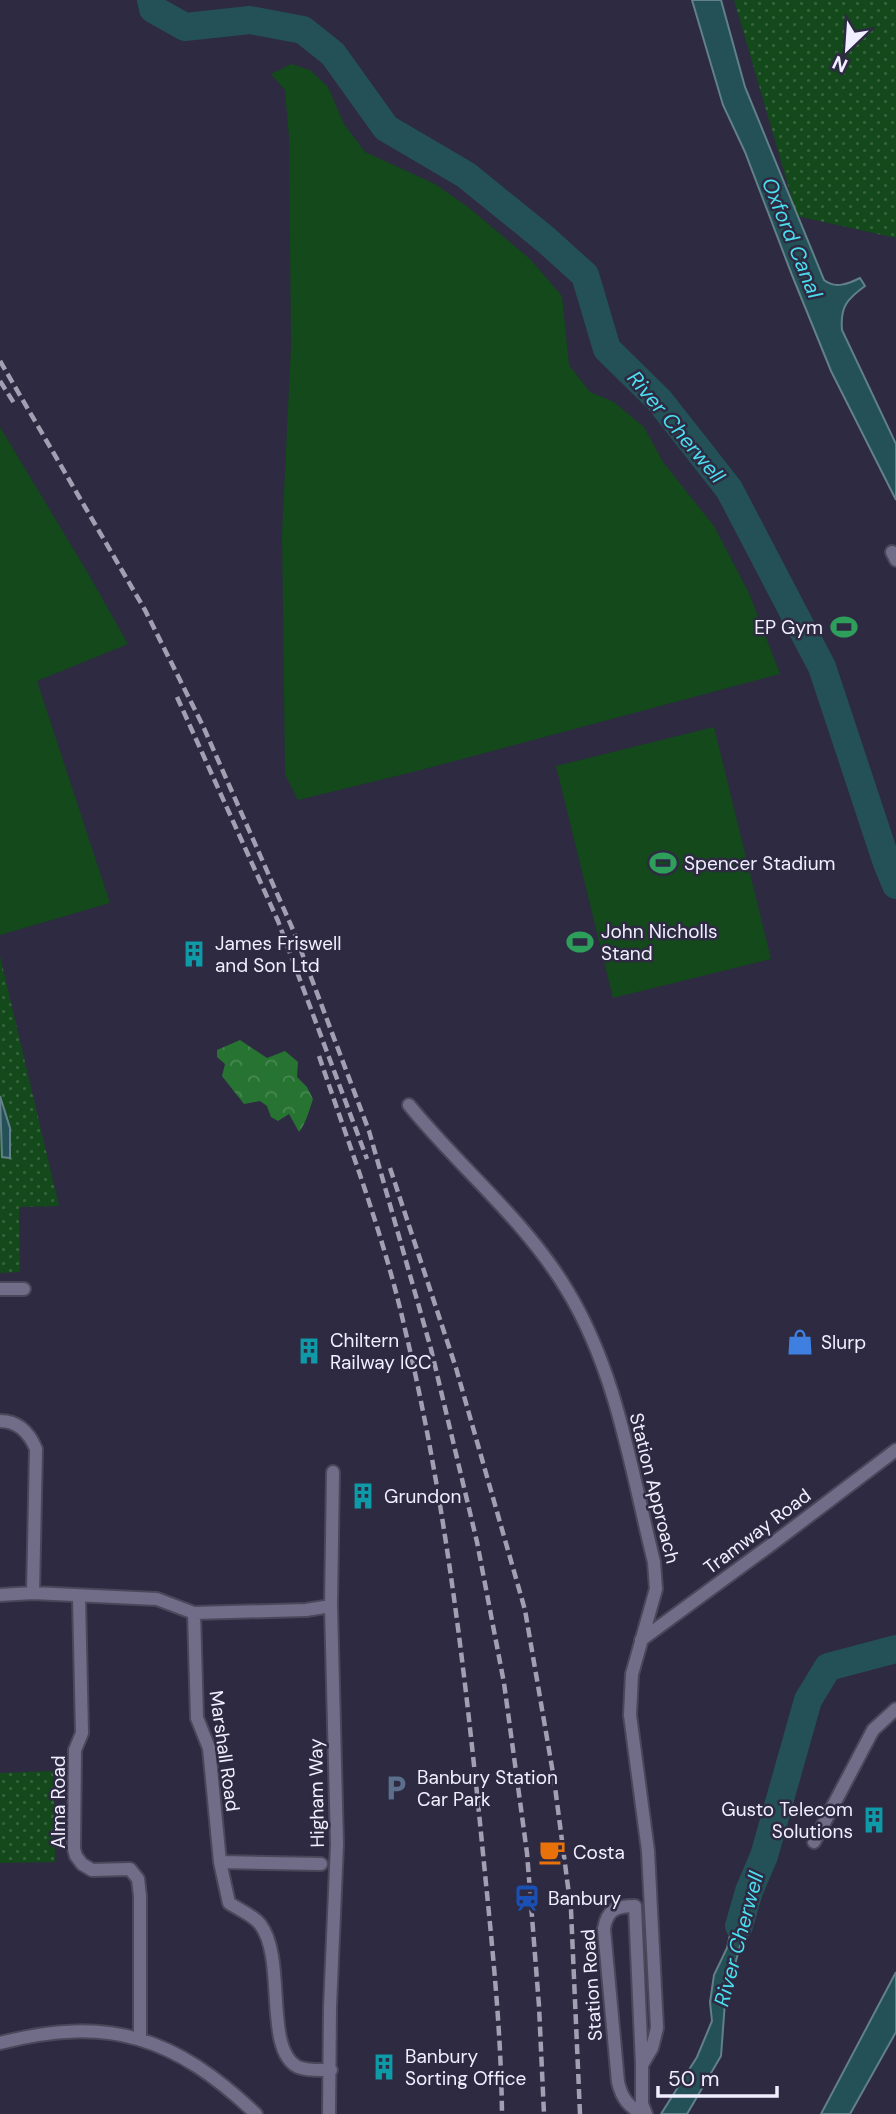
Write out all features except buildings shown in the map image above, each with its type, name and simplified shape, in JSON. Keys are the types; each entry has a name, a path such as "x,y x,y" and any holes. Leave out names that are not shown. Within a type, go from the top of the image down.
{"street":[{"name":"Station Approach","path":"410,1105 461,1165 530,1238 567,1290 594,1342 611,1389 656,1577 654,1602 632,1674 630,1715 648,1851 657,2028 652,2048 642,2065"},
{"path":"0,1289 24,1289"},
{"path":"0,1421 9,1421 20,1426 36,1449 33,1593"},
{"name":"Tramway Road","path":"640,1641 896,1450"},
{"name":"Higham Way","path":"329,2114 330,2007 337,1844 331,1606 333,1472"},
{"path":"0,1594 156,1599 194,1613 306,1610 331,1606"},
{"name":"Alma Road","path":"79,1597 82,1733 75,1750 74,1849 82,1864 92,1870 130,1869 138,1879 140,2038"},
{"name":"Marshall Road","path":"194,1613 197,1717 209,1748 220,1862 229,1903 260,1924 274,1958 280,2042 289,2060 300,2068 331,2070"},
{"path":"814,1842 873,1730 896,1709"},
{"path":"220,1862 321,1864"},
{"name":"Station Road","path":"618,1906 635,1906 642,2104 645,2114 624,2100 618,2082 604,1929 612,1909 618,1906"},
{"path":"0,2043 37,2034 78,2030 140,2038 203,2070 256,2114"}],"green space":[{"path":"734,0 896,0 896,238 797,216"},
{"path":"291,64 310,70 328,87 344,124 365,152 435,184 468,207 530,259 562,296 569,365 590,392 614,402 644,427 663,462 714,526 749,593 780,674 298,800 285,774 282,534 291,346 289,137 285,90 271,74"},
{"path":"0,427 128,644 37,681 110,903 0,935"},
{"name":"Spencer Stadium","path":"714,727 771,959 613,998 556,766"},
{"path":"0,956 59,1206 19,1207 20,1272 0,1273"},
{"path":"240,1040 267,1058 285,1051 298,1062 297,1077 307,1087 313,1099 299,1132 289,1114 278,1121 271,1117 267,1106 260,1101 244,1104 222,1076 225,1064 217,1057 217,1050"},
{"path":"54,1771 55,1862 0,1863 0,1773"}],"water":[{"name":"Oxford Canal","path":"692,0 721,0 745,87 824,280 837,285 860,278 865,286 846,304 842,315 842,330 896,444 896,500 831,371 745,152 723,105"},
{"path":"0,1096 10,1128 10,1158 2,1157"},
{"path":"741,1887 756,1897 725,2002 721,2056 687,2114 661,2114 697,2057 712,2021 710,2002 714,1975 727,1948"},
{"path":"896,1972 896,2032 850,2114 821,2114"}],"waterway":[{"name":"River Cherwell","path":"151,0 153,9 185,27 250,20 303,30 333,54 386,128 466,175 585,275 607,349 659,400 729,489 822,667 896,885"},
{"name":"River Cherwell","path":"739,1926 749,1891 764,1856 808,1700 828,1667 896,1649"}],"railway":[{"path":"0,361 145,610 203,726 294,932 369,1131 431,1349 477,1542 504,1683 527,1853 544,2114"},
{"path":"0,381 14,403"},
{"path":"177,697 278,921 367,1159"},
{"path":"319,1056 365,1189 396,1291 431,1450 460,1641 474,1769 500,2044 502,2114"},
{"path":"390,1168 456,1368 525,1610 554,1779 571,1910 580,2114"}],"place":[{"name":"EP Gym","path":"844,627"},
{"name":"Spencer Stadium","path":"663,863"},
{"name":"John Nicholls Stand","path":"580,942"},
{"name":"James Friswell and Son Ltd","path":"194,954"},
{"name":"Slurp","path":"800,1342"},
{"name":"Chiltern Railway ICC","path":"309,1351"},
{"name":"Grundon","path":"363,1496"},
{"name":"Banbury Station Car Park","path":"396,1788"},
{"name":"Gusto Telecom Solutions","path":"874,1820"},
{"name":"Costa","path":"552,1852"},
{"name":"Banbury","path":"527,1898"},
{"name":"Banbury Sorting Office","path":"384,2067"}]}
